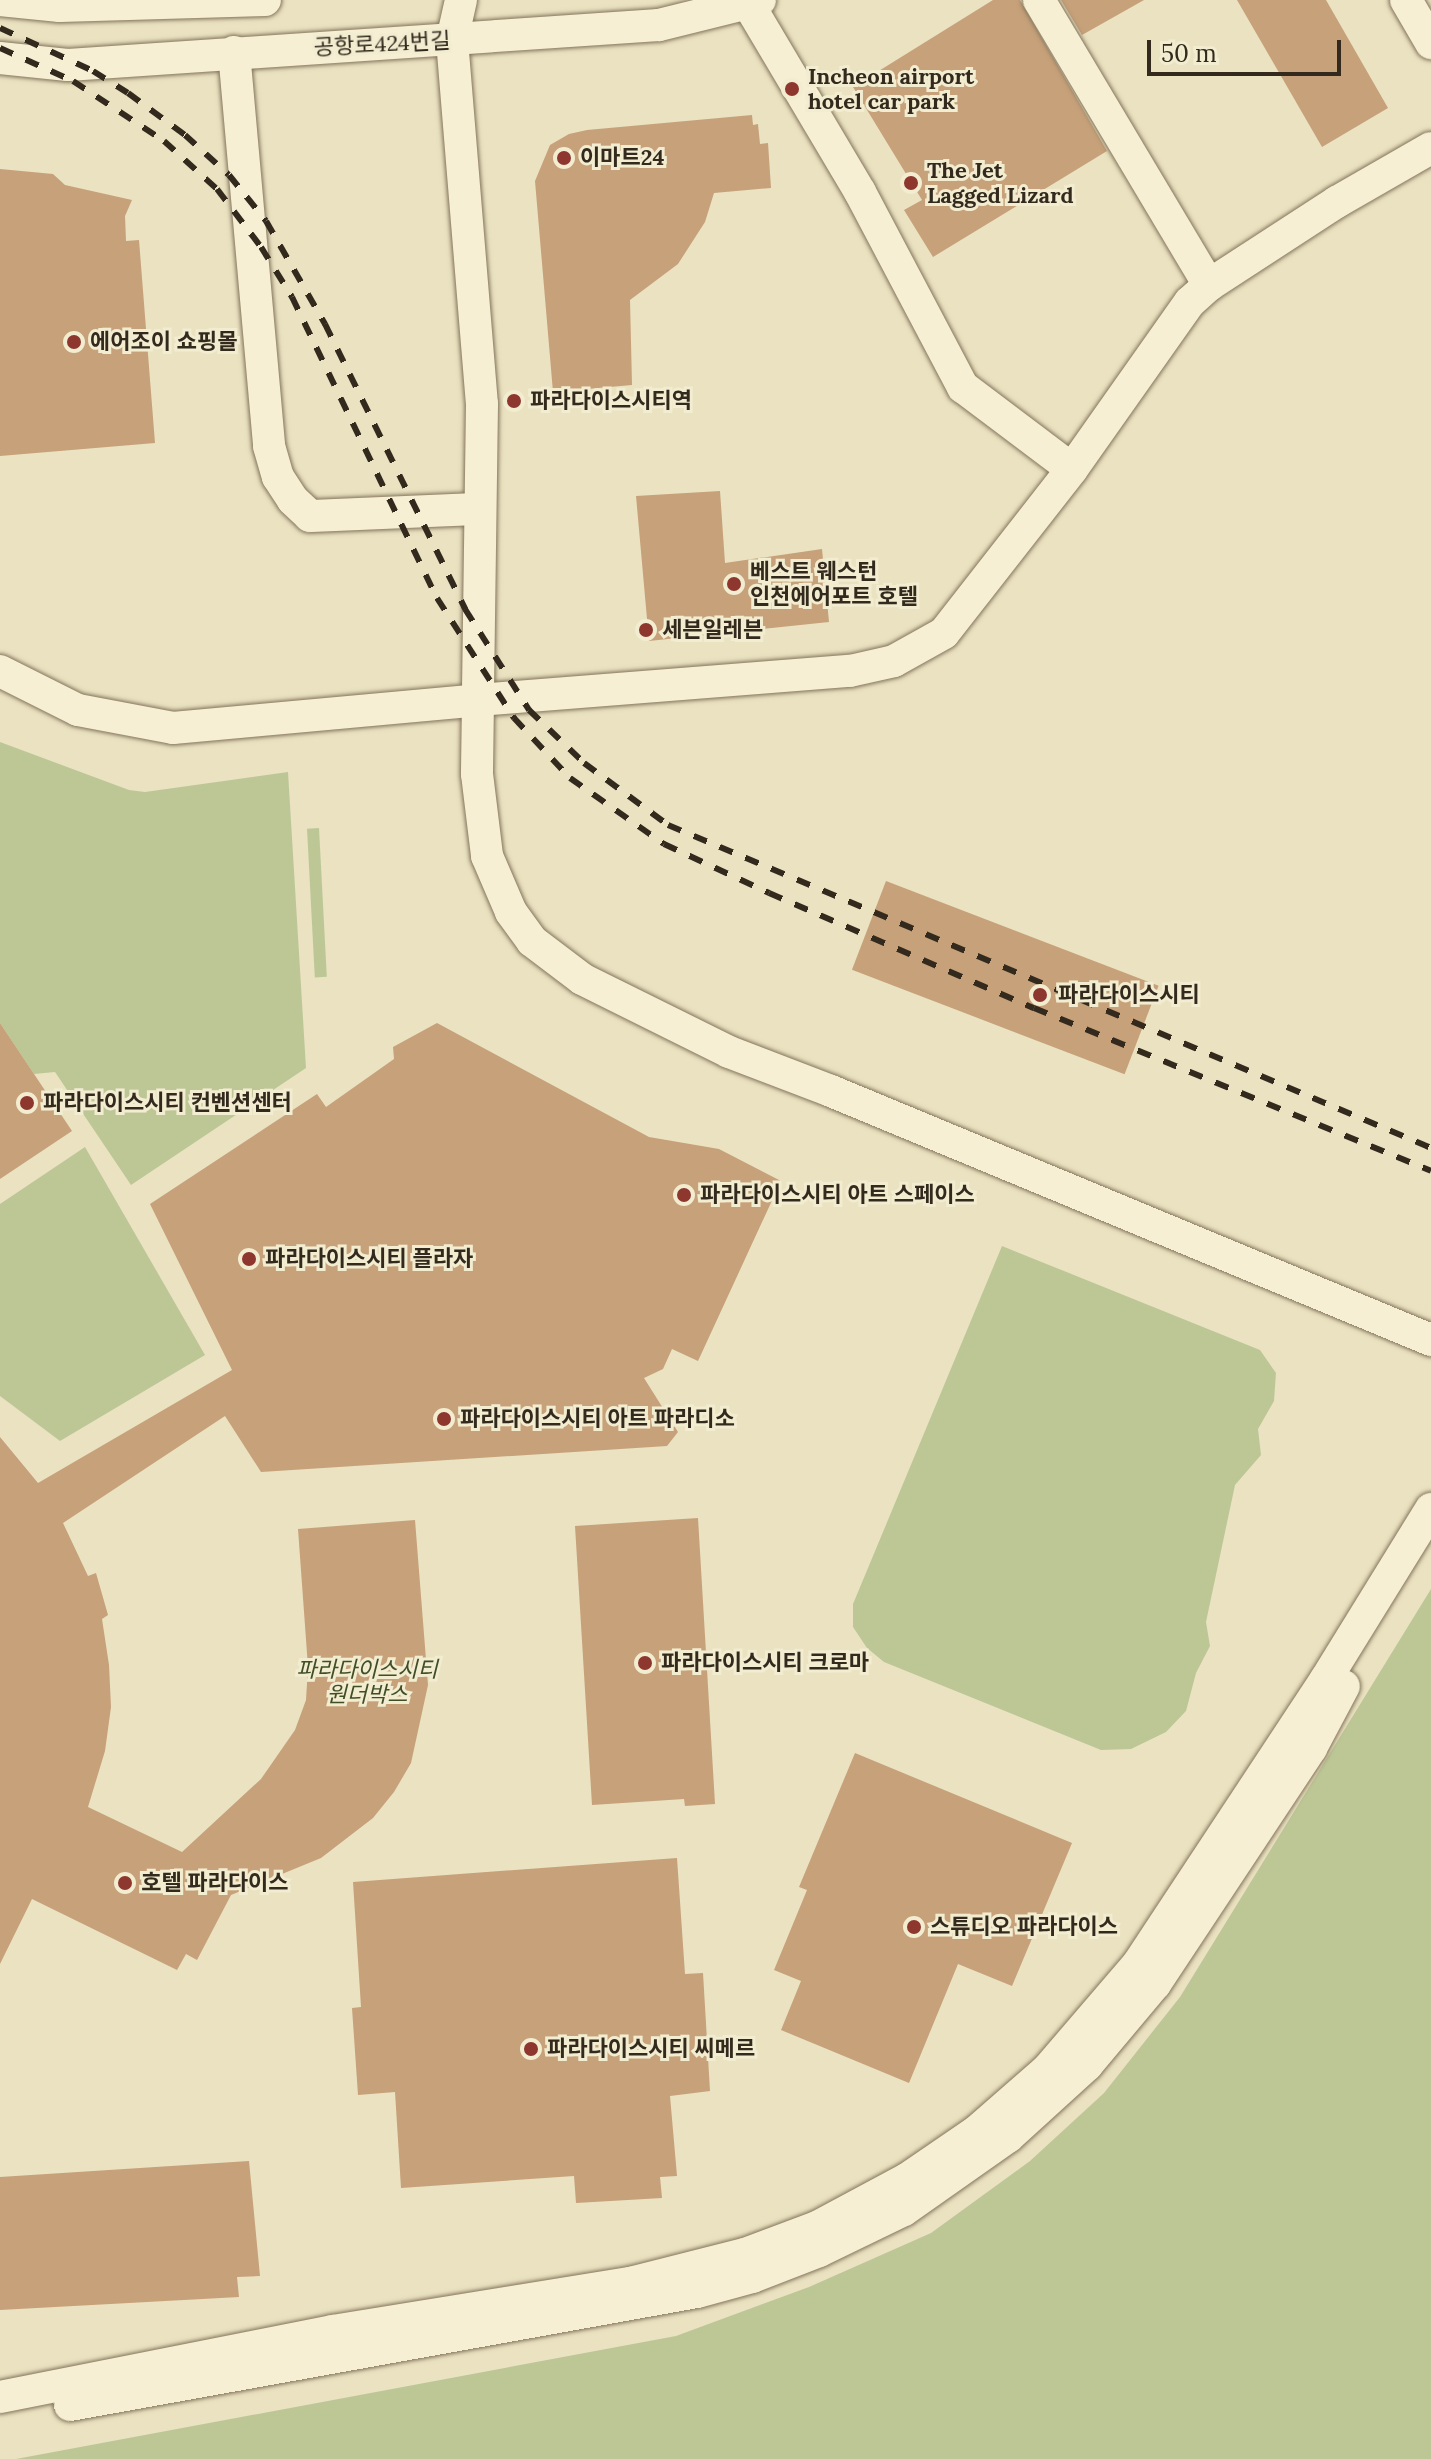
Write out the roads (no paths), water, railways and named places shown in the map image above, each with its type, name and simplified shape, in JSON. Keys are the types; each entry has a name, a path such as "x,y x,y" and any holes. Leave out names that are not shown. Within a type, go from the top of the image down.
{"street":[{"path":"0,0 60,6 265,0"},
{"path":"461,0 452,40 482,404 478,509 477,774 487,856 511,912 532,941 582,979 729,1052 846,1096 1431,1340"},
{"path":"1039,0 1209,285"},
{"path":"1406,0 1431,43"},
{"path":"755,3 963,387 1072,469"},
{"name":"공항로424번길","path":"0,58 68,65 659,25 755,3"},
{"path":"234,52 269,446 278,477 293,500 310,516 478,509"},
{"path":"0,671 78,710 173,728 850,671 894,661 944,633 1072,469 1160,340 1190,302 1209,285 1337,202 1431,148"},
{"path":"0,2397 333,2331 630,2283 745,2254 817,2227 907,2179 977,2131 1047,2070 1138,1964 1326,1679 1431,1509"},
{"path":"0,2418 697,2292 752,2277 819,2251 904,2210 1008,2137 1087,2065 1155,1984 1311,1748 1333,1704 1431,1543"}],"railway":[{"path":"0,28 93,71 128,93 185,135 229,175 266,221 325,324 465,609 529,710 584,763 668,825 1431,1148"},
{"path":"0,48 73,81 164,141 217,189 261,247 292,297 437,598 514,718 570,778 664,844 769,893 1034,1008 1431,1171"}],"place":[{"name":"Incheon airport hotel car park","path":"792,89"},
{"name":"이마트24","path":"564,158"},
{"name":"The Jet Lagged Lizard","path":"911,183"},
{"name":"에어조이 쇼핑몰","path":"74,342"},
{"name":"파라다이스시티역","path":"514,401"},
{"name":"베스트 웨스턴 인천에어포트 호텔","path":"734,584"},
{"name":"세븐일레븐","path":"646,630"},
{"name":"파라다이스시티","path":"1040,995"},
{"name":"파라다이스시티 컨벤션센터","path":"27,1103"},
{"name":"파라다이스시티 아트 스페이스","path":"684,1195"},
{"name":"파라다이스시티 플라자","path":"249,1259"},
{"name":"파라다이스시티 아트 파라디소","path":"444,1419"},
{"name":"파라다이스시티 크로마","path":"645,1663"},
{"name":"호텔 파라다이스","path":"125,1883"},
{"name":"스튜디오 파라다이스","path":"914,1927"},
{"name":"파라다이스시티 씨메르","path":"531,2049"}],"park label":[{"name":"파라다이스시티 원더박스","path":"367,1682"}]}
